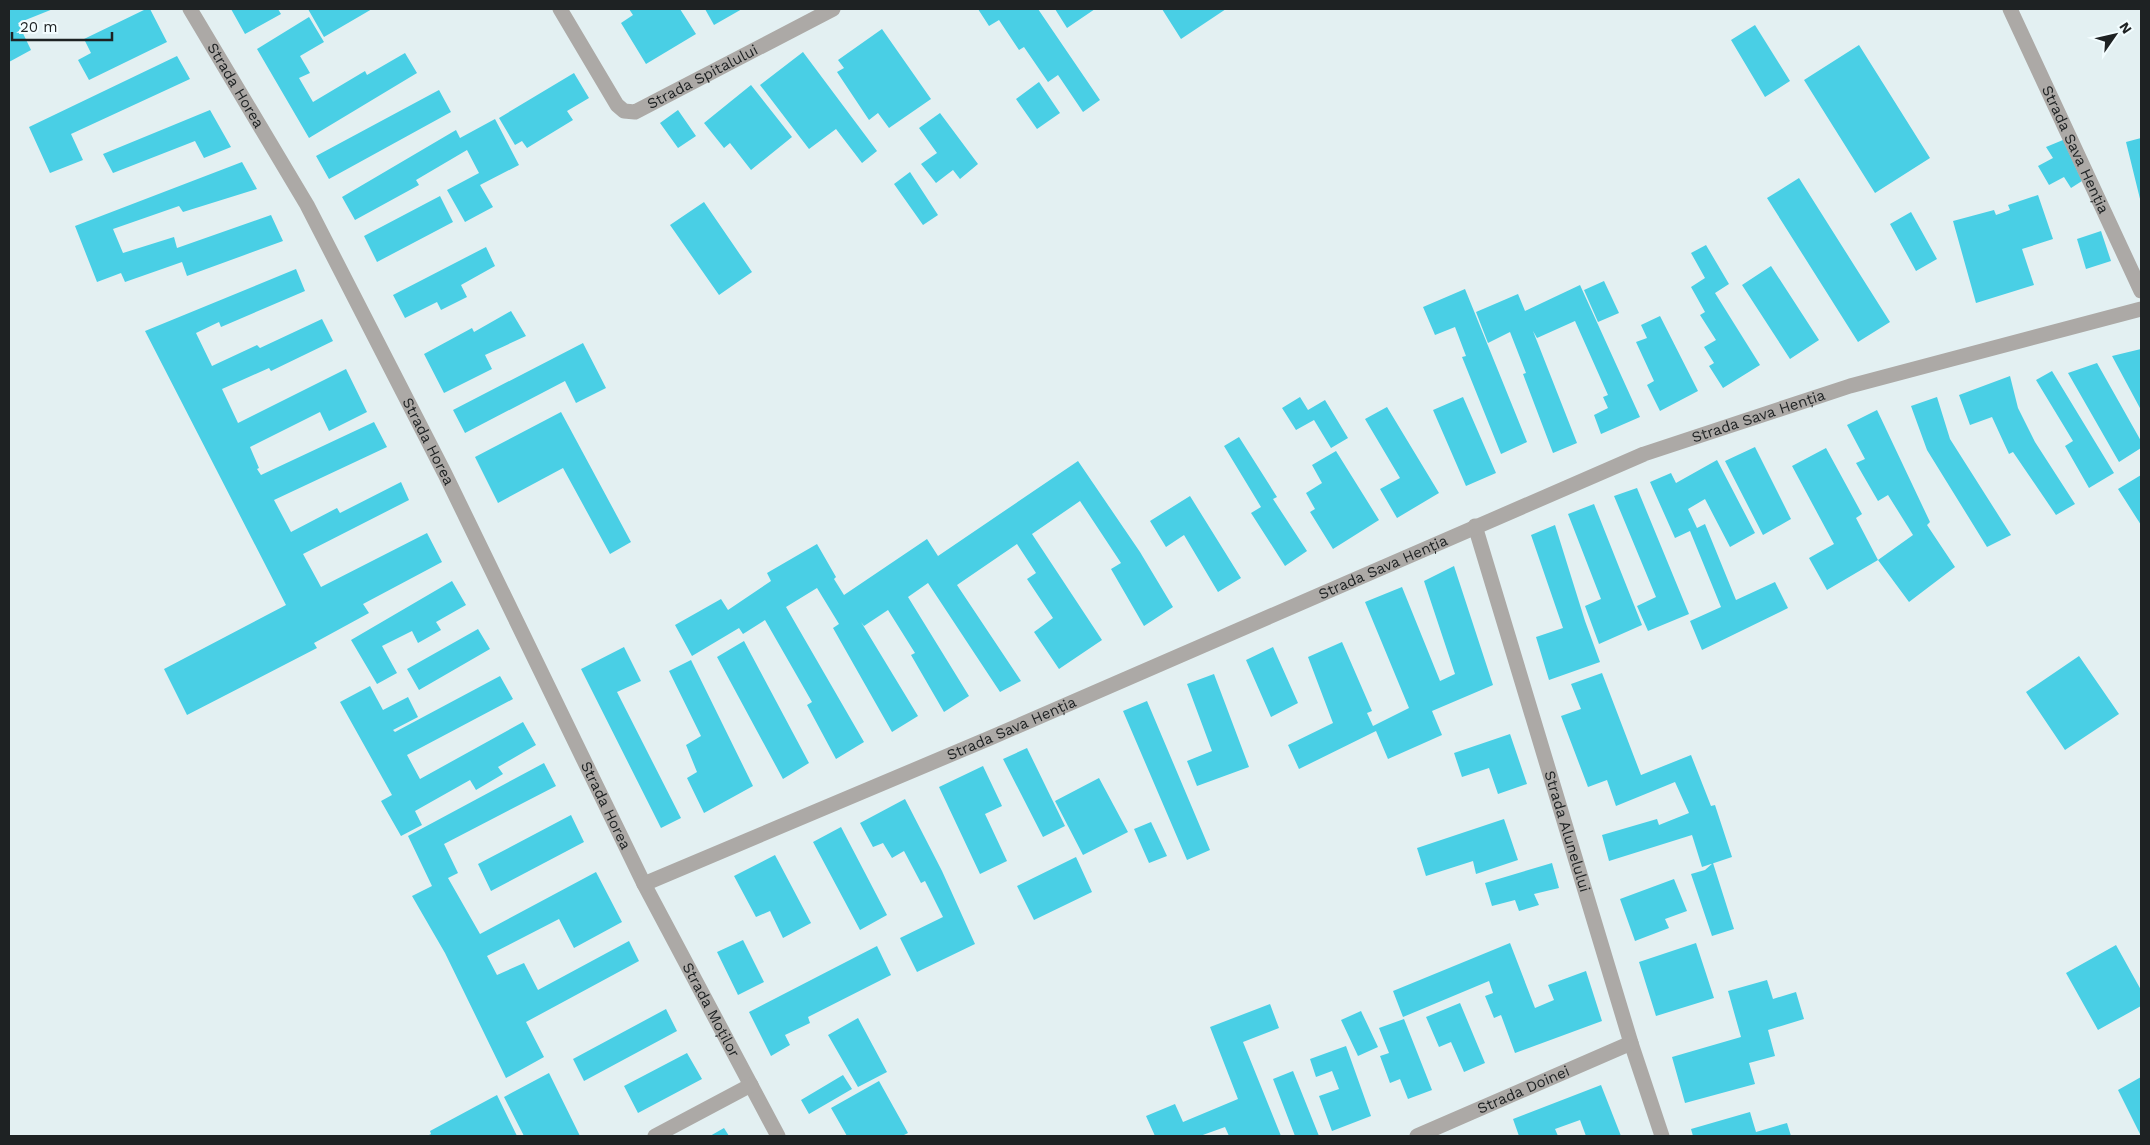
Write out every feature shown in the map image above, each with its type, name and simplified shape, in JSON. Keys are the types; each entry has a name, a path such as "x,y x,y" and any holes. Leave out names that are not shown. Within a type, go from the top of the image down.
{"street":[{"name":"Strada Horea","path":"190,9 232,76 316,222 445,474 644,884"},
{"name":"Strada Spitalului","path":"560,9 617,105 624,111 635,112 833,9"},
{"name":"Strada Sava Henția","path":"2010,9 2141,291"},
{"name":"Strada Sava Henția","path":"644,884 990,738 1644,454 1850,386 2141,309"},
{"name":"Strada Alunelului","path":"1475,526 1631,1043 1662,1136"},
{"name":"Strada Moților","path":"644,884 778,1136"},
{"name":"Strada Doinei","path":"1417,1136 1631,1043"},
{"path":"655,1136 751,1085"}],"building":[{"path":"9,9 53,9 18,23 31,50 9,62"},
{"path":"146,9 150,9 167,42 89,80 78,60 91,53 84,39"},
{"path":"231,9 278,9 281,14 245,34"},
{"path":"308,9 372,9 324,37"},
{"path":"629,9 680,9 696,34 646,64 621,23 633,15"},
{"path":"705,9 742,9 714,25"},
{"path":"978,9 1038,9 1100,100 1083,112 1058,75 1048,82 1024,47 1019,50 999,20 989,26"},
{"path":"1055,9 1095,9 1067,28"},
{"path":"1162,9 1226,9 1181,39"},
{"path":"309,17 324,42 300,56 310,73 299,78 313,102 365,71 367,75 405,53 417,73 309,138 257,49"},
{"path":"1755,25 1790,81 1765,97 1731,40"},
{"path":"882,29 931,99 889,128 878,113 869,120 837,72 844,68 838,60"},
{"path":"1859,45 1930,158 1875,193 1804,80"},
{"path":"803,52 877,151 862,163 836,129 809,149 760,85"},
{"path":"177,56 190,79 71,134 83,160 50,173 29,127"},
{"path":"574,73 589,98 567,111 573,120 527,148 522,141 515,145 499,118"},
{"path":"1039,82 1060,113 1037,129 1016,99"},
{"path":"751,85 792,137 751,170 730,143 724,148 704,123"},
{"path":"439,90 451,112 329,179 316,156"},
{"path":"210,110 231,147 204,158 195,141 113,173 103,154"},
{"path":"678,110 696,136 678,148 660,123"},
{"path":"940,113 978,164 960,179 953,170 936,183 921,164 937,153 919,128"},
{"path":"495,119 519,165 480,185 493,207 465,222 447,190 479,173 467,150 416,180 419,185 355,220 342,197 456,130 460,138"},
{"path":"2141,138 2141,203 2126,142"},
{"path":"2063,140 2082,181 2071,188 2064,177 2049,185 2038,166 2053,158 2046,147"},
{"path":"242,162 257,189 183,212 179,206 113,229 123,253 174,237 177,248 271,215 283,241 187,276 182,262 125,282 121,273 97,282 75,226"},
{"path":"910,172 938,215 923,225 894,184"},
{"path":"1799,178 1890,322 1858,342 1767,198"},
{"path":"2038,195 2053,239 2022,249 2034,285 1976,303 1953,221 1994,210 1996,215 2010,210 2008,205"},
{"path":"440,196 453,222 377,262 364,236"},
{"path":"704,202 752,272 719,295 670,225"},
{"path":"1911,212 1937,259 1916,271 1890,224"},
{"path":"2101,231 2111,261 2086,269 2077,239"},
{"path":"1706,245 1729,284 1715,293 1760,365 1723,388 1709,366 1714,363 1704,347 1716,340 1700,315 1705,312 1691,287 1705,278 1691,253"},
{"path":"486,247 495,266 461,285 467,297 441,310 437,302 405,318 393,295"},
{"path":"1771,266 1819,340 1790,359 1742,285"},
{"path":"296,269 305,291 221,327 219,322 196,333 212,366 257,345 260,348 322,319 333,341 271,371 269,368 222,389 238,423 346,369 367,412 329,431 320,412 250,447 259,468 257,469 261,475 374,422 387,447 274,500 291,532 337,508 340,513 401,482 409,500 303,554 321,587 427,533 442,562 363,604 369,613 314,643 317,648 187,715 164,669 286,605 145,331"},
{"path":"1604,281 1619,313 1598,322 1584,290"},
{"path":"1580,285 1640,417 1601,434 1594,415 1608,408 1603,397 1608,395 1575,321 1537,338 1533,331 1577,443 1553,453 1523,374 1526,373 1510,332 1488,343 1476,312 1518,294 1525,311"},
{"path":"1465,289 1527,442 1501,454 1462,357 1466,356 1455,327 1435,335 1423,307"},
{"path":"511,311 526,336 485,355 492,369 444,393 424,354 472,328 474,332"},
{"path":"1660,316 1698,391 1660,411 1647,385 1654,381 1636,342 1647,338 1641,325"},
{"path":"583,343 606,388 576,403 565,381 465,433 453,410"},
{"path":"2141,349 2141,410 2112,356"},
{"path":"2097,363 2141,441 2141,448 2119,462 2068,373"},
{"path":"2052,371 2114,473 2089,488 2065,446 2073,441 2036,380"},
{"path":"2010,376 2018,408 2035,442 2075,504 2056,515 2013,452 2009,454 1992,417 1970,425 1959,395"},
{"path":"1300,397 1308,410 1325,400 1348,438 1331,448 1314,420 1296,430 1282,408"},
{"path":"1463,397 1496,473 1466,486 1433,410"},
{"path":"1937,397 1950,439 2011,535 1987,547 1927,450 1911,406"},
{"path":"1387,407 1439,493 1397,518 1380,489 1400,478 1365,419"},
{"path":"1877,410 1930,522 1927,525 1955,567 1909,602 1878,560 1913,535 1888,495 1878,501 1856,463 1865,459 1847,425"},
{"path":"561,412 631,542 610,554 563,468 498,503 475,457"},
{"path":"1239,437 1277,497 1273,499 1307,551 1285,566 1251,513 1261,507 1224,446"},
{"path":"1755,447 1791,519 1763,535 1725,461"},
{"path":"1826,448 1862,514 1856,518 1878,560 1827,590 1809,558 1834,544 1792,466"},
{"path":"1336,451 1379,520 1333,549 1310,512 1315,509 1306,493 1322,483 1312,465"},
{"path":"1717,460 1755,533 1730,547 1705,499 1688,509 1697,528 1705,524 1736,600 1775,582 1788,608 1702,650 1690,621 1721,607 1690,531 1675,538 1650,482 1671,473 1676,483"},
{"path":"1078,461 1140,552 1173,607 1144,626 1111,569 1121,563 1080,501 1032,534 1102,640 1059,669 1034,632 1053,618 1027,579 1036,573 1017,544 957,585 1021,681 1000,692 928,583 908,597 969,696 944,712 911,655 915,653 888,610 864,626 861,622 918,716 892,732 833,628 839,624 817,588 786,607 864,742 836,759 807,705 812,702 765,620 743,634 739,628 692,656 675,625 721,599 728,610 771,581 767,573 817,544 844,595 927,539 938,556"},
{"path":"2141,475 2141,525 2118,489"},
{"path":"1637,488 1689,614 1648,631 1637,606 1656,597 1614,496"},
{"path":"1190,496 1241,578 1218,592 1184,535 1166,547 1150,521"},
{"path":"1594,504 1642,625 1599,644 1585,606 1601,599 1568,514"},
{"path":"1555,525 1600,662 1549,680 1536,637 1563,628 1531,535"},
{"path":"1454,566 1493,685 1432,711 1442,735 1388,759 1376,731 1299,769 1288,745 1333,723 1308,657 1342,642 1372,711 1367,713 1373,726 1409,708 1365,602 1402,587 1440,681 1455,674 1424,581"},
{"path":"452,581 466,605 436,622 441,630 418,643 412,631 382,646 397,673 377,684 351,640"},
{"path":"478,629 490,649 419,690 407,669"},
{"path":"744,641 809,763 783,779 717,657"},
{"path":"624,647 641,681 617,692 681,818 661,828 581,669"},
{"path":"1273,647 1298,703 1271,717 1246,660"},
{"path":"2079,656 2119,714 2065,750 2026,692"},
{"path":"691,660 753,786 704,813 687,778 697,772 686,745 701,736 669,671"},
{"path":"1602,673 1641,775 1691,755 1711,806 1715,805 1732,857 1702,867 1692,835 1609,861 1602,835 1657,819 1659,825 1689,813 1675,782 1616,806 1607,780 1588,787 1561,716 1581,709 1571,684"},
{"path":"1214,674 1249,767 1197,786 1187,761 1212,751 1187,684"},
{"path":"500,676 513,699 407,755 420,779 523,722 536,745 498,767 503,774 476,790 470,780 415,811 422,825 401,836 381,801 392,795 340,702 370,686 383,710 408,697 418,717 393,730 395,732"},
{"path":"1147,701 1210,850 1187,860 1123,711"},
{"path":"1510,734 1527,784 1498,794 1489,768 1462,777 1454,753"},
{"path":"1027,748 1065,826 1043,837 1003,759"},
{"path":"544,763 556,786 444,844 458,873 448,878 480,934 596,872 622,922 574,948 559,919 487,956 497,975 524,963 538,990 629,941 639,961 526,1022 544,1057 506,1078 445,953 412,896 432,886 408,836"},
{"path":"983,766 1002,806 985,814 1007,861 980,874 939,787"},
{"path":"1099,778 1128,832 1083,855 1055,801"},
{"path":"905,799 942,871 975,944 917,972 900,938 943,917 925,881 921,883 904,851 892,858 883,843 873,847 860,823"},
{"path":"571,815 584,842 491,891 478,864"},
{"path":"1504,819 1518,860 1476,874 1473,861 1426,876 1417,848"},
{"path":"1151,822 1167,856 1149,863 1134,829"},
{"path":"841,827 887,915 860,930 813,842"},
{"path":"775,855 811,923 783,938 770,911 756,917 734,876"},
{"path":"1076,857 1092,892 1034,920 1017,886"},
{"path":"1552,863 1559,888 1534,894 1539,905 1519,911 1515,900 1492,906 1485,883"},
{"path":"1713,863 1734,929 1712,936 1691,874 1705,870"},
{"path":"1674,879 1687,911 1665,919 1669,928 1635,941 1620,899"},
{"path":"743,940 764,982 738,995 717,952"},
{"path":"1510,943 1535,1008 1554,1000 1548,985 1586,971 1602,1021 1515,1053 1501,1015 1494,1018 1485,996 1493,993 1489,981 1403,1017 1393,991"},
{"path":"1696,943 1714,998 1656,1016 1639,962"},
{"path":"2116,945 2141,990 2141,1006 2098,1030 2066,973"},
{"path":"877,946 891,975 808,1017 810,1023 785,1035 790,1045 771,1056 749,1012"},
{"path":"1767,980 1773,999 1796,992 1804,1019 1768,1030 1775,1056 1749,1063 1755,1084 1685,1103 1672,1057 1741,1037 1728,991"},
{"path":"1460,1003 1485,1063 1464,1072 1451,1042 1439,1047 1426,1017"},
{"path":"1270,1004 1279,1028 1243,1042 1281,1136 1229,1136 1225,1127 1200,1136 1155,1136 1146,1116 1175,1104 1183,1122 1238,1099 1210,1027"},
{"path":"666,1009 677,1031 584,1081 573,1059"},
{"path":"1361,1011 1378,1047 1358,1056 1341,1020"},
{"path":"858,1018 887,1072 858,1087 828,1035"},
{"path":"1404,1019 1432,1090 1408,1099 1400,1079 1390,1083 1380,1056 1389,1053 1379,1028"},
{"path":"1346,1046 1371,1116 1332,1131 1319,1096 1339,1089 1332,1071 1316,1077 1310,1059"},
{"path":"687,1053 702,1079 638,1113 624,1086"},
{"path":"1293,1071 1319,1136 1295,1136 1273,1079"},
{"path":"549,1073 580,1136 524,1136 504,1097"},
{"path":"843,1075 852,1089 809,1114 801,1100"},
{"path":"2141,1077 2141,1136 2118,1090"},
{"path":"879,1081 908,1133 902,1136 847,1136 831,1108"},
{"path":"1601,1085 1621,1136 1586,1136 1580,1120 1555,1129 1558,1136 1519,1136 1513,1119"},
{"path":"497,1095 517,1136 427,1136 431,1134 430,1131"},
{"path":"1750,1112 1756,1132 1787,1123 1791,1136 1693,1136 1691,1129"},
{"path":"724,1128 729,1136 710,1136"}]}
